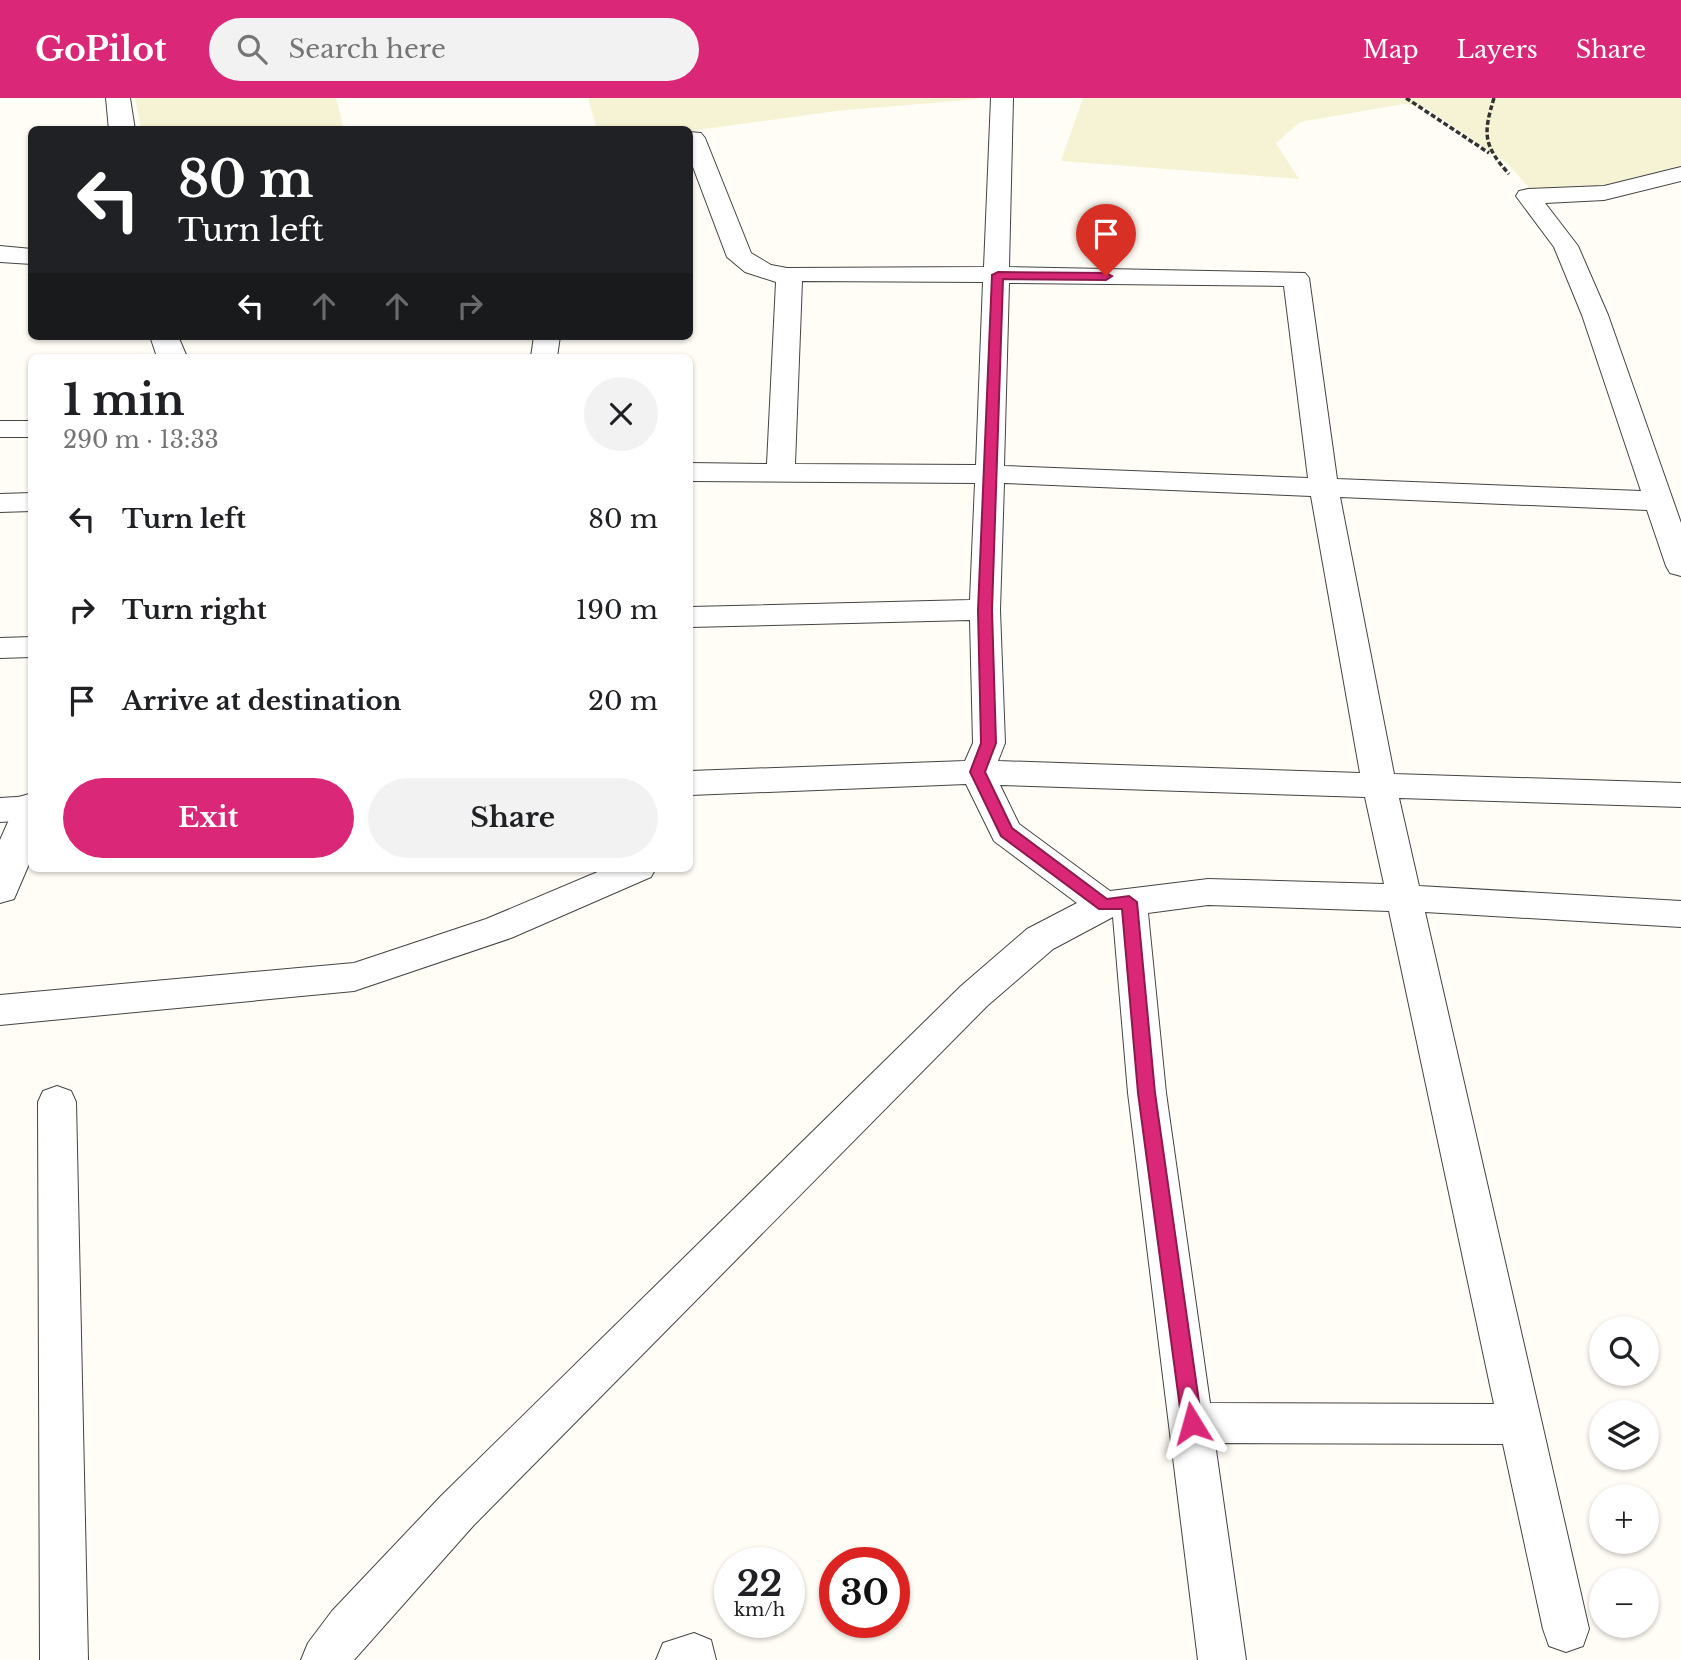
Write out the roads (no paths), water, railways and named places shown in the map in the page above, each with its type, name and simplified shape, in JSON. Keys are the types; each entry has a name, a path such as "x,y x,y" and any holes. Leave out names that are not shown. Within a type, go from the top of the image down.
{"street":[{"path":"118,98 122,126"},
{"path":"1002,98 985,610 989,743 977,772 1006,832 1117,904 1147,1093 1222,1660"},
{"path":"693,138 740,257 753,267 789,277 804,273 1296,278 1324,489 1379,784 1566,1629"},
{"path":"1681,174 1604,193 1528,196 1566,246 1595,316 1681,566"},
{"path":"0,254 28,257"},
{"path":"781,471 789,277"},
{"path":"0,429 28,429"},
{"path":"693,472 991,474 1657,501"},
{"path":"0,503 28,502"},
{"path":"693,617 985,610"},
{"path":"0,648 28,647"},
{"path":"693,783 977,772 1681,795"},
{"path":"0,810 28,808"},
{"path":"0,889 28,816"},
{"path":"0,1010 354,977 399,965 508,924 630,872"},
{"path":"325,1660 349,1628 457,1511 974,996 1040,939 1117,904 1208,892 1406,898 1681,914"},
{"path":"57,1102 64,1660"},
{"path":"1192,1423 1519,1424"}]}
